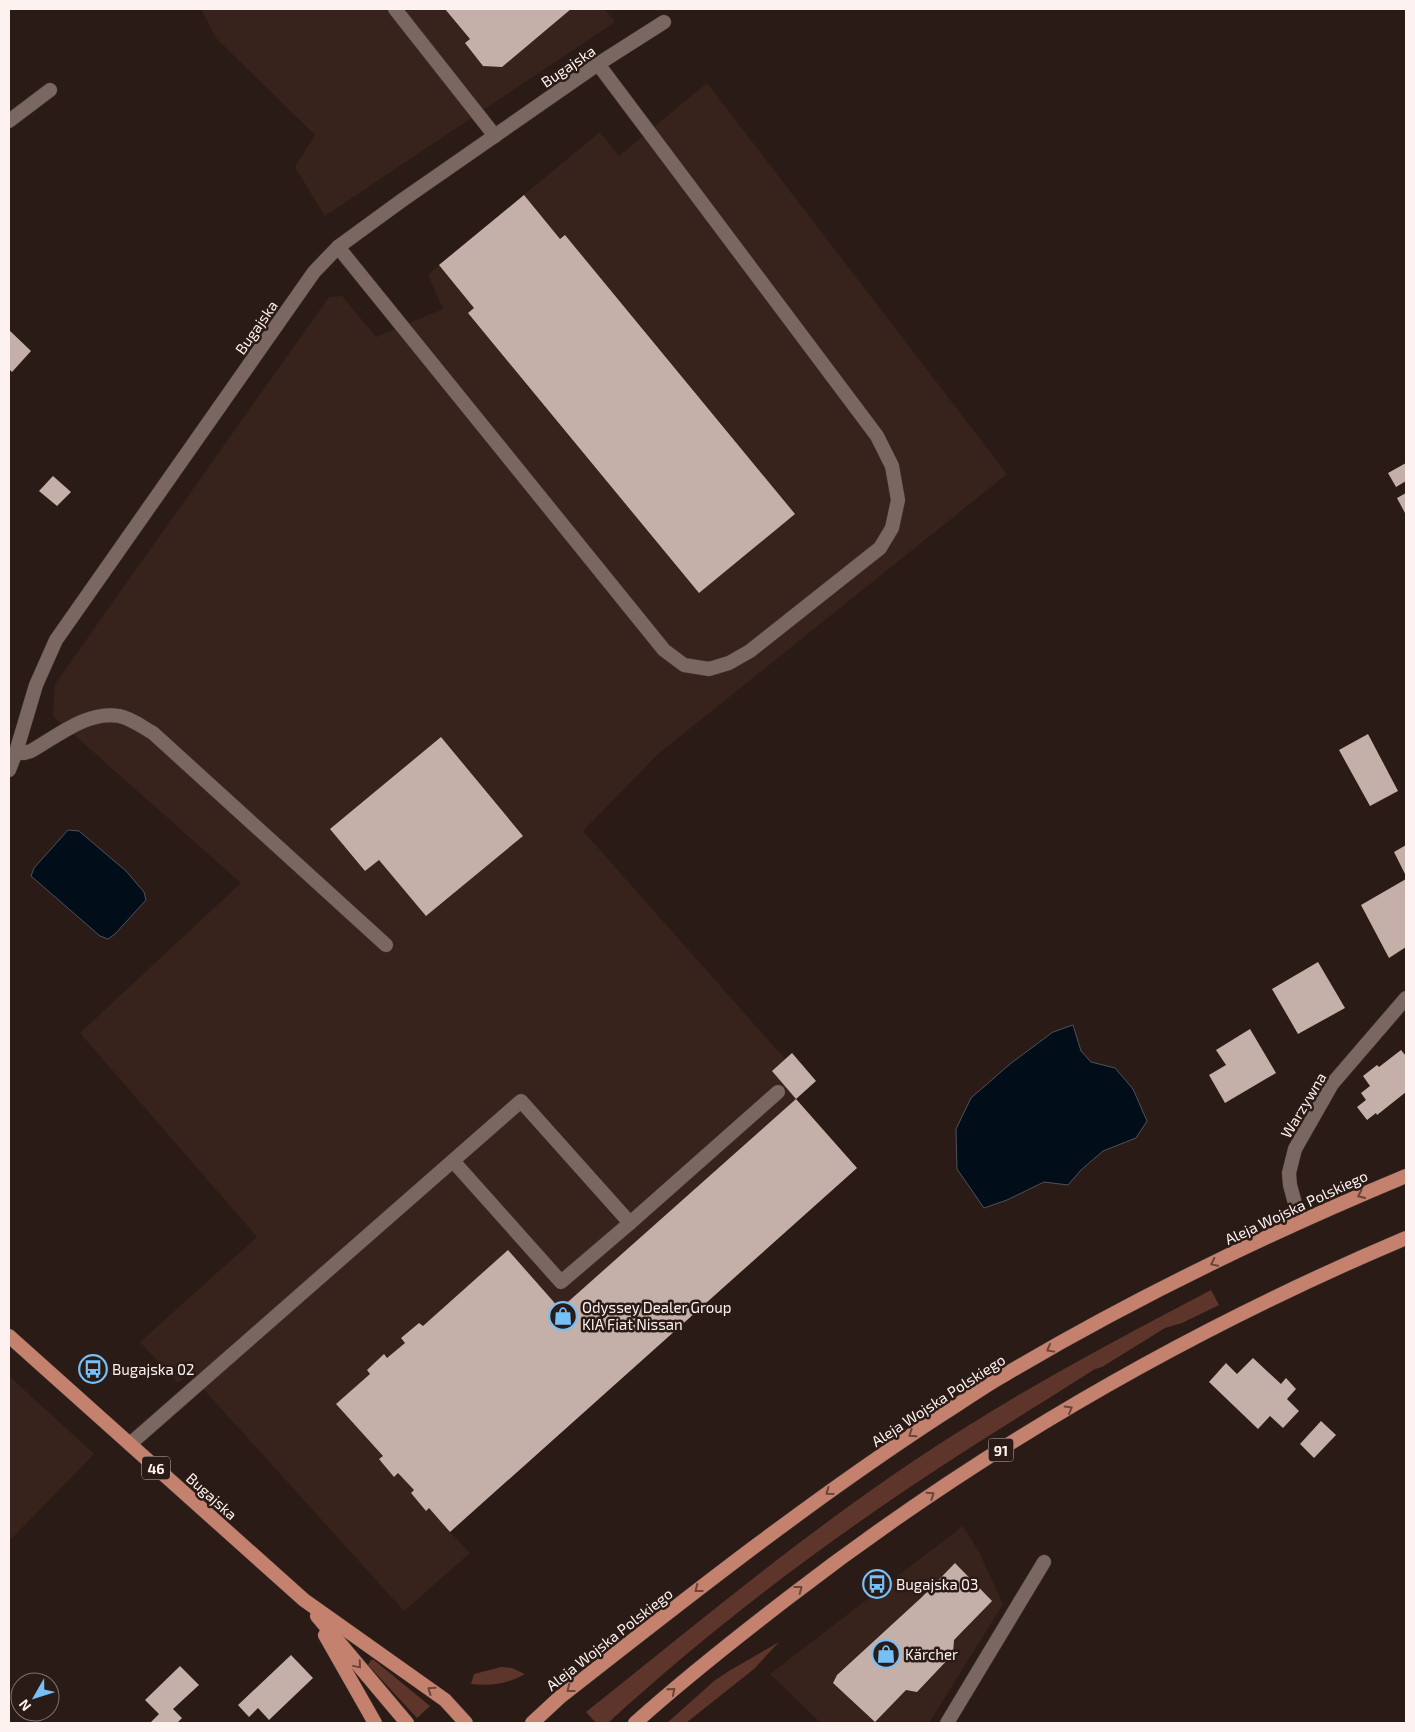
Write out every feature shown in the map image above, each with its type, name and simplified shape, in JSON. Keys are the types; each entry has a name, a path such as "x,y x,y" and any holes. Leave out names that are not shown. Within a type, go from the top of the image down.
{"main road":[{"name":"Aleja Wojska Polskiego","path":"532,1723 566,1693 722,1571 809,1506 921,1428 1005,1374 1162,1288 1300,1222 1406,1176"},
{"name":"91","path":"635,1723 759,1620 845,1554 937,1490 1040,1426 1173,1349 1253,1307 1406,1238"},
{"name":"Bugajska","path":"9,1336 304,1600 445,1700 466,1723"},
{"name":"Bugajska","path":"304,1600 407,1723"},
{"name":"46","path":"304,1600 375,1723"}],"street":[{"path":"396,9 495,136"},
{"name":"Bugajska","path":"9,770 36,685 56,640 314,272 338,247 401,201 598,64 664,22"},
{"path":"338,247 664,650 684,665 708,669 729,663 750,651 880,548 892,528 898,500 892,466 878,436 598,64"},
{"path":"9,121 50,90"},
{"path":"16,752 24,753 31,751 75,724 103,716 118,716 133,720 153,733 386,945"},
{"name":"Warzywna","path":"1300,1222 1290,1185 1289,1173 1295,1149 1332,1084 1406,998"},
{"path":"453,1161 561,1282 778,1092"},
{"path":"130,1444 522,1101 630,1222"},
{"path":"946,1723 1044,1562"}],"shaded area":[{"path":"201,9 604,9 615,22 325,216 295,167 315,135 216,38"},
{"path":"707,83 1007,474 658,754 583,831 785,1059 792,1053 816,1081 796,1099 857,1168 450,1532 470,1553 404,1611 189,1373 178,1383 140,1342 257,1237 80,1033 241,883 53,716 55,684 329,297 342,296 376,337 443,309 428,275 439,265 600,132 619,156"},
{"path":"68,830 79,831 126,871 144,892 146,900 115,934 108,939 100,936 31,876 34,868"},
{"path":"1073,1025 1081,1051 1091,1062 1115,1068 1133,1089 1147,1121 1136,1138 1103,1151 1081,1170 1068,1185 1044,1182 1007,1200 984,1208 957,1169 956,1129 971,1098 1010,1064 1053,1032"},
{"path":"1211,1290 1219,1305 1182,1323 1165,1328 1102,1367 1095,1369 902,1492 771,1586 705,1639 608,1723 596,1723 586,1712 789,1551 872,1489 951,1436 1024,1392"},
{"path":"9,1376 94,1454 9,1541"},
{"path":"963,1526 979,1552 1003,1604 929,1723 821,1723 770,1674"},
{"path":"779,1642 754,1669 686,1723 667,1723 714,1681"},
{"path":"371,1660 374,1660 430,1706 417,1718 368,1665"},
{"path":"501,1667 512,1668 525,1674 499,1684 471,1684 474,1674"}],"building":[{"path":"445,9 571,9 502,67 483,66 465,43 470,39"},
{"path":"524,195 560,239 565,235 795,514 699,593 468,313 474,308 439,265"},
{"path":"9,330 31,351 12,372 9,369"},
{"path":"1406,463 1406,481 1396,487 1388,473"},
{"path":"53,476 71,492 57,506 39,491"},
{"path":"1406,493 1406,515 1397,498"},
{"path":"1368,734 1398,791 1370,806 1339,750"},
{"path":"441,737 523,836 426,916 379,860 365,871 330,829"},
{"path":"1406,845 1406,876 1394,852"},
{"path":"1406,879 1406,947 1389,958 1361,905"},
{"path":"1318,962 1345,1008 1298,1034 1272,989"},
{"path":"1250,1029 1276,1073 1225,1103 1209,1075 1226,1065 1216,1050"},
{"path":"1401,1050 1406,1056 1406,1092 1377,1115 1376,1113 1367,1120 1357,1107 1366,1100 1361,1093 1370,1086 1363,1076 1377,1065 1379,1067"},
{"path":"792,1053 816,1081 796,1099 772,1071"},
{"name":"Odyssey Dealer Group KIA Fiat Nissan","path":"796,1099 857,1168 450,1532 429,1508 426,1511 411,1493 414,1490 398,1473 394,1477 379,1459 383,1456 336,1404 370,1374 367,1370 384,1354 387,1358 405,1343 401,1338 419,1323 423,1326 508,1250 560,1309"},
{"path":"1253,1358 1281,1384 1286,1378 1296,1389 1287,1399 1299,1411 1283,1428 1270,1416 1258,1429 1209,1382 1226,1363 1237,1374"},
{"path":"1321,1421 1336,1435 1314,1458 1300,1444"},
{"path":"955,1563 992,1601 954,1640 953,1654 917,1692 906,1690 875,1722 833,1683 837,1675 922,1597"},
{"path":"291,1655 313,1678 269,1720 258,1708 249,1717 238,1705"},
{"path":"180,1666 199,1685 173,1709 182,1718 177,1723 150,1723 159,1714 145,1700"}],"place":[{"name":"Odyssey Dealer Group KIA Fiat Nissan","path":"563,1316"},
{"name":"Bugajska 02","path":"93,1369"},
{"name":"Bugajska 03","path":"877,1584"},
{"name":"Kärcher","path":"886,1654"}]}
